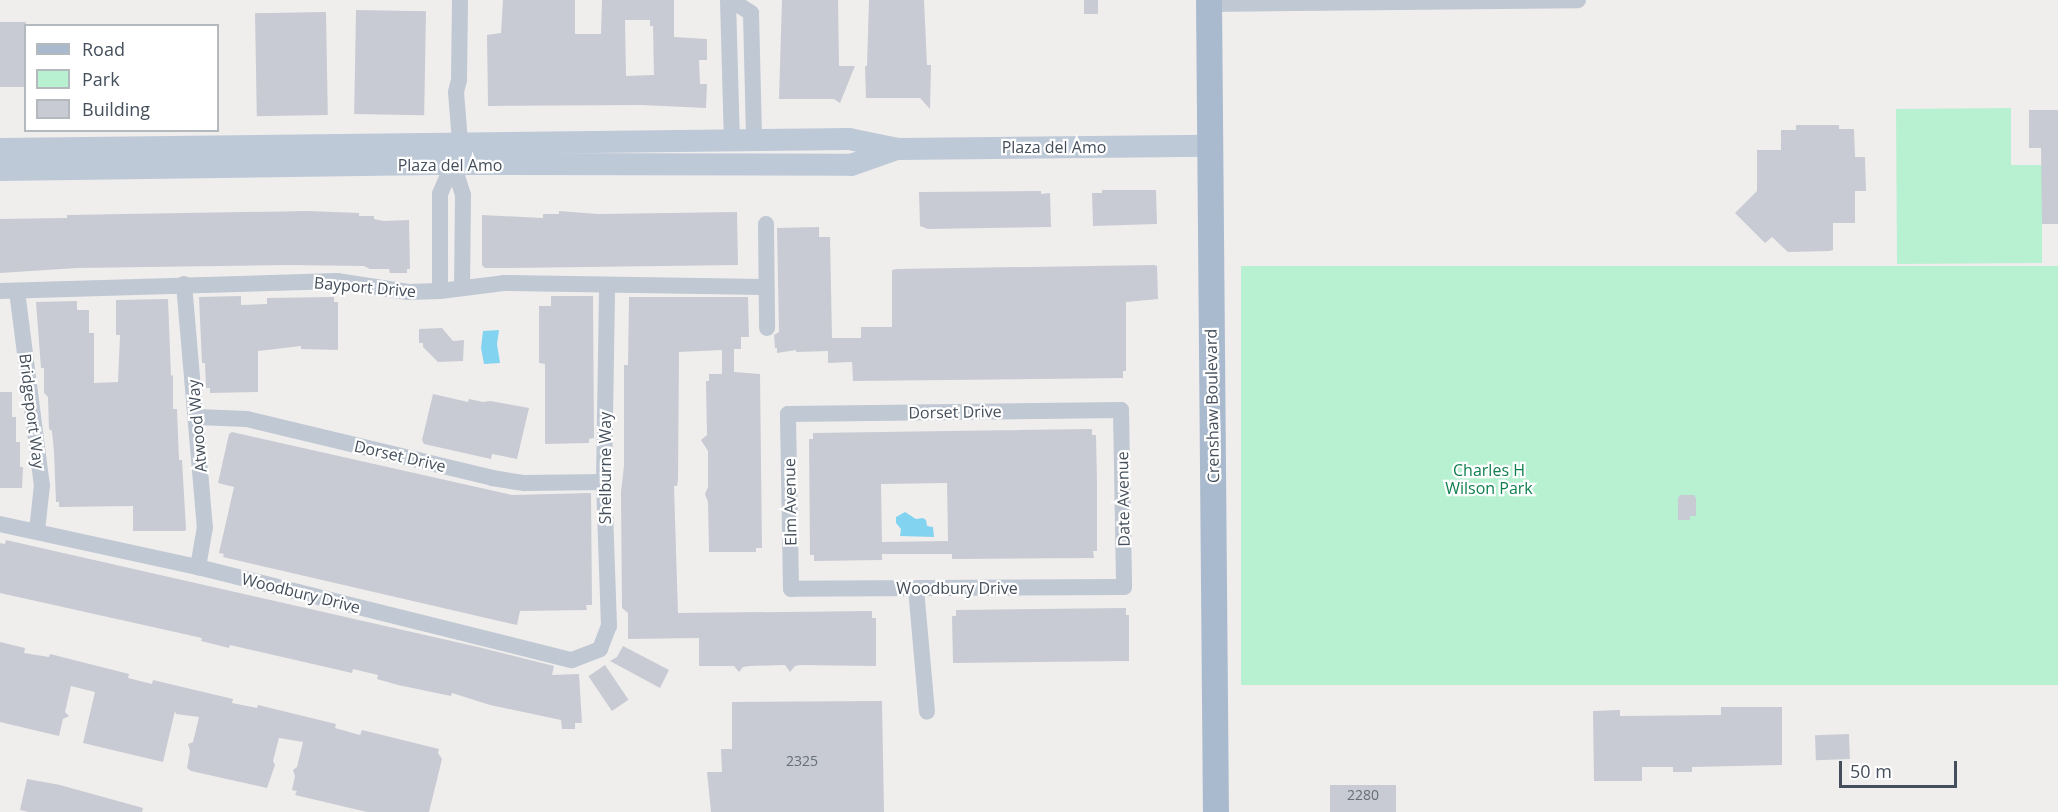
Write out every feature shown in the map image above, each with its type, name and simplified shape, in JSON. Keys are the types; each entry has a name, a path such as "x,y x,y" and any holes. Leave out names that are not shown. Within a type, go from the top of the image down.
{"main road":[{"name":"Crenshaw Boulevard","path":"1209,2 1216,812"},
{"name":"Plaza del Amo","path":"0,170 74,158 849,138 898,149 1209,146"},
{"path":"754,140 755,165"},
{"name":"Plaza del Amo","path":"0,148 74,158"},
{"name":"Plaza del Amo","path":"458,149 755,165 851,165 898,149"}],"street":[{"path":"440,291 440,194 458,149 464,119 463,86 459,80 460,0"},
{"path":"729,0 751,13 754,140"},
{"path":"729,0 732,141"},
{"path":"1209,2 1578,0"},
{"path":"458,149 463,195 462,287"},
{"path":"766,224 767,328"},
{"path":"440,241 462,242"},
{"name":"Bayport Drive","path":"8,291 337,281 408,292 440,291 504,283 766,288"},
{"name":"Atwood Way","path":"184,284 205,527 198,567"},
{"name":"Shelburne Way","path":"600,649 609,626 604,482 608,285"},
{"name":"Bridgeport Way","path":"8,291 42,485 37,531"},
{"name":"Dorset Drive","path":"788,414 1121,410"},
{"name":"Date Avenue","path":"1121,410 1124,587"},
{"name":"Elm Avenue","path":"788,414 791,589"},
{"name":"Dorset Drive","path":"197,417 247,419 492,478 525,483 604,482"},
{"name":"Woodbury Drive","path":"0,524 198,567 572,660 600,649"},
{"name":"Woodbury Drive","path":"791,589 1124,587"},
{"path":"916,589 927,712"}],"green space":[{"path":"2011,108 2011,165 2042,165 2042,263 1897,264 1896,109"},
{"name":"Charles H Wilson Park","path":"1241,266 2058,266 2058,685 1241,685"}],"water":[{"path":"499,330 497,344 500,363 484,364 481,348 483,331"},
{"path":"905,512 916,519 926,520 927,526 933,527 934,537 900,536 901,529 896,523 896,517"}],"building":[{"path":"503,0 575,0 575,34 601,34 602,0 674,0 674,37 707,39 707,60 699,60 700,84 707,84 706,108 642,105 488,106 487,35 501,33","holes":["625,20 650,20 650,26 653,26 654,75 626,76"]},
{"path":"782,0 838,0 839,66 855,66 840,103 834,99 779,99"},
{"path":"869,0 924,0 927,65 931,65 930,109 920,98 866,98 865,66 867,66"},
{"path":"1084,0 1098,0 1098,14 1084,14"},
{"path":"356,10 426,11 424,115 354,114"},
{"path":"326,12 328,115 257,116 255,13"},
{"path":"0,22 26,22 24,24 24,87 0,87"},
{"path":"2029,110 2058,110 2058,224 2042,224 2041,148 2029,148"},
{"path":"1796,125 1839,125 1839,129 1854,129 1855,157 1865,157 1866,191 1855,191 1855,223 1833,223 1833,250 1788,252 1772,237 1765,243 1735,213 1757,191 1757,150 1781,150 1781,130 1796,130"},
{"path":"1102,190 1156,190 1157,224 1093,226 1092,193 1102,193"},
{"path":"1041,191 1041,194 1050,193 1051,227 928,229 920,226 919,192"},
{"path":"308,211 359,213 359,216 374,216 374,219 384,221 409,220 410,269 407,269 407,273 390,273 389,269 370,269 364,266 289,265 77,268 0,273 0,219 67,218 67,215"},
{"path":"559,211 598,214 737,212 738,265 485,268 482,265 482,215 543,218 543,214 559,214"},
{"path":"819,227 819,237 830,237 832,338 861,338 861,327 892,327 892,270 897,269 1154,265 1157,266 1158,299 1126,302 1126,371 1123,371 1123,378 853,381 852,362 828,363 828,351 796,352 796,350 777,353 777,348 775,348 774,335 779,332 777,228"},
{"path":"241,296 241,305 267,304 267,298 334,297 334,302 338,302 338,350 301,349 301,346 258,351 258,392 210,393 210,388 206,388 205,363 202,363 199,297"},
{"path":"551,296 593,296 594,438 589,439 589,443 545,444 545,364 539,363 539,306 551,306"},
{"path":"629,297 748,297 749,337 741,337 741,349 734,349 734,372 760,374 762,548 756,548 756,552 709,552 708,502 705,494 708,487 708,451 701,440 707,435 706,381 709,381 709,374 722,374 722,350 679,352 678,480 677,486 674,486 678,613 872,611 872,618 876,618 876,666 800,665 795,666 790,672 785,665 750,666 743,667 739,672 734,666 699,666 699,638 628,639 628,613 622,608 621,492 624,466 624,365 628,365"},
{"path":"168,299 173,409 177,409 185,531 133,531 133,506 59,507 59,502 56,502 52,431 49,429 48,397 44,393 44,368 41,368 36,302 77,301 77,310 89,310 89,333 94,333 94,383 118,382 120,335 116,335 116,300"},
{"path":"442,328 453,341 464,340 463,361 438,362 423,347 423,343 419,343 419,329"},
{"path":"0,392 12,392 12,417 16,417 16,442 20,442 20,467 23,467 22,488 0,488"},
{"path":"433,394 468,402 469,399 490,401 529,408 517,459 492,454 491,459 424,444 422,440"},
{"path":"1092,429 1092,435 1096,435 1097,482 1097,551 1093,551 1094,558 952,559 952,554 882,554 882,560 814,561 814,555 810,555 809,439 813,439 813,433","holes":["947,483 948,541 882,542 881,484"]},
{"path":"232,432 512,495 591,493 592,605 586,605 587,610 520,611 517,625 223,557 224,554 219,553 234,487 218,483 229,434"},
{"path":"1680,495 1694,495 1696,498 1696,516 1690,516 1690,520 1678,520"},
{"path":"6,540 554,666 552,675 579,674 582,723 575,723 575,729 562,729 561,720 490,705 452,693 451,696 398,685 377,679 378,675 353,669 352,673 230,645 229,648 201,641 202,638 0,593 0,543 5,544"},
{"path":"1126,608 1126,615 1129,615 1129,661 953,663 952,616 956,616 956,610"},
{"path":"0,642 25,648 24,653 49,657 50,654 129,674 128,678 152,684 153,680 233,699 232,703 257,708 258,705 336,724 335,728 360,735 362,730 439,749 438,753 442,759 429,812 367,812 295,795 297,791 292,790 295,776 293,770 297,767 303,742 279,738 273,761 275,765 267,788 191,771 187,768 190,751 188,744 193,742 199,717 176,714 175,711 163,762 83,743 95,692 71,686 65,712 69,716 63,719 59,736 0,722"},
{"path":"623,646 669,670 660,688 610,661 617,657"},
{"path":"605,665 628,700 612,711 588,676"},
{"path":"882,701 884,812 711,812 707,772 722,772 721,749 732,749 732,702"},
{"path":"1721,707 1782,707 1782,765 1692,767 1692,772 1673,772 1673,767 1642,767 1642,781 1594,781 1593,711 1620,710 1620,716 1721,715"},
{"path":"1849,734 1850,759 1816,760 1815,735"},
{"path":"27,779 60,785 143,808 142,812 29,812 20,810"},
{"path":"1330,785 1396,785 1396,812 1330,812"}]}
